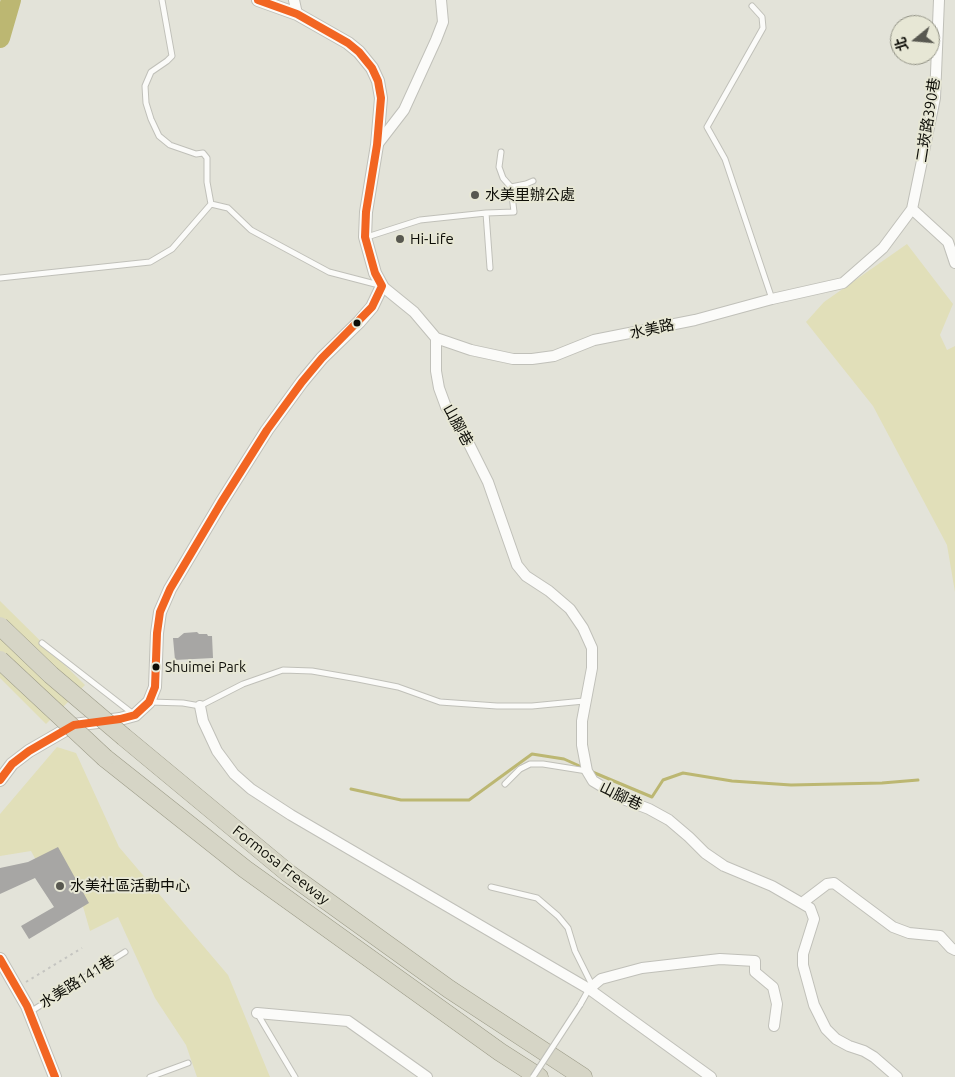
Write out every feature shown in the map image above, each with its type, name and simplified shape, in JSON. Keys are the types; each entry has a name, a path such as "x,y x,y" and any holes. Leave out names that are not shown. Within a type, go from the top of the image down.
{"highway":[{"name":"Formosa Freeway","path":"0,626 51,675 288,873 449,989 583,1077"},
{"name":"Formosa Freeway","path":"0,660 105,758 245,869 500,1052 539,1077"}],"street":[{"path":"258,0 297,14 348,43 359,52 372,68 378,81 381,98 377,145 366,212 365,237 375,273 382,286 414,312 436,338"},
{"path":"294,0 297,14"},
{"path":"377,145 404,110 436,40 443,22 440,0"},
{"name":"二崁路390巷","path":"912,209 935,98 939,0"},
{"path":"912,209 948,242 955,263"},
{"name":"水美路","path":"436,338 471,350 513,359 532,359 554,356 594,340 695,320 772,299 843,283 883,248 912,209"},
{"path":"0,780 12,764 74,724 120,720 135,715 149,702 155,687 157,633 160,612 170,589 267,430 322,358 372,307 382,286"},
{"name":"山腳巷","path":"436,338 436,371 439,388 446,407 461,428 488,482 517,565 526,576 549,591 570,609 583,628 592,648 592,668 584,701 582,745 587,771 593,781 623,799 649,809 669,820 689,836 705,853 724,866 772,886 802,903"},
{"path":"200,706 203,721 217,751 234,774 251,789 291,815 591,987 711,1077"},
{"path":"898,1077 874,1057 836,1039 826,1029 814,1005 803,965 803,954 814,919 810,908 802,903 826,884 834,883 893,927 909,933 940,936 955,950"},
{"path":"0,958 30,1013 56,1077"},
{"path":"591,987 601,979 642,968 720,959 755,961 755,972 773,988 777,1004 774,1026"},
{"path":"258,1013 348,1021 427,1077"}],"lane":[{"path":"0,278 150,262 172,249 211,204 207,158 203,153 196,154 170,145 159,136 151,120 146,103 145,86 151,72 172,56 162,0"},
{"path":"752,6 762,16 763,28 707,128 725,159 772,299"},
{"path":"365,237 420,220 514,212 511,187 503,178 499,167 501,152"},
{"path":"511,187 533,181"},
{"path":"211,204 228,208 251,230 329,272 382,286"},
{"path":"486,213 490,268"},
{"path":"42,643 135,715"},
{"path":"149,702 183,703 200,706 243,684 283,670 312,671 358,678 398,687 447,703 532,706 584,701"},
{"path":"505,784 520,769 530,764 543,764 587,771"},
{"path":"491,887 537,898 558,916 568,928 591,987 533,1077"},
{"name":"水美路141巷","path":"30,1013 125,952"},
{"path":"258,1013 295,1077"},
{"path":"150,1077 188,1063"}],"path":[{"path":"17,988 82,948"}],"shaded area":[{"path":"907,244 953,304 940,335 947,350 955,346 955,592 947,545 873,406 806,322 824,302"},
{"path":"0,601 85,685 46,724 0,678"},
{"path":"57,747 76,753 119,847 228,975 270,1077 197,1077 186,1045 155,998 118,917 90,931 80,896 42,871 31,851 0,856 0,814"}],"building":[{"path":"197,632 212,636 213,658 175,660 173,638 178,638 184,633"},
{"name":"水美社區活動中心","path":"58,847 89,903 29,939 21,926 54,907 35,878 0,894 0,868 28,862"}],"waterway":[{"path":"0,38 11,0"},
{"path":"351,789 401,800 469,800 532,754 564,759 584,768"},
{"path":"590,771 652,797 663,780 683,773 732,781 791,785 882,783 918,780"}],"transit line":[{"path":"0,780 12,764 29,751 74,725 120,719 135,715 149,702 155,687 157,633 160,612 170,589 267,430 322,358 372,307 382,286 375,273 365,237 366,212 377,145 381,98 378,81 372,68 359,52 348,43 297,14 258,0"},
{"path":"0,959 27,1006 55,1077"}],"place":[{"name":"水美里辦公處","path":"475,195"},
{"name":"Hi-Life","path":"400,239"},
{"name":"Shuimei Park","path":"156,667"},
{"name":"水美社區活動中心","path":"60,886"}]}
